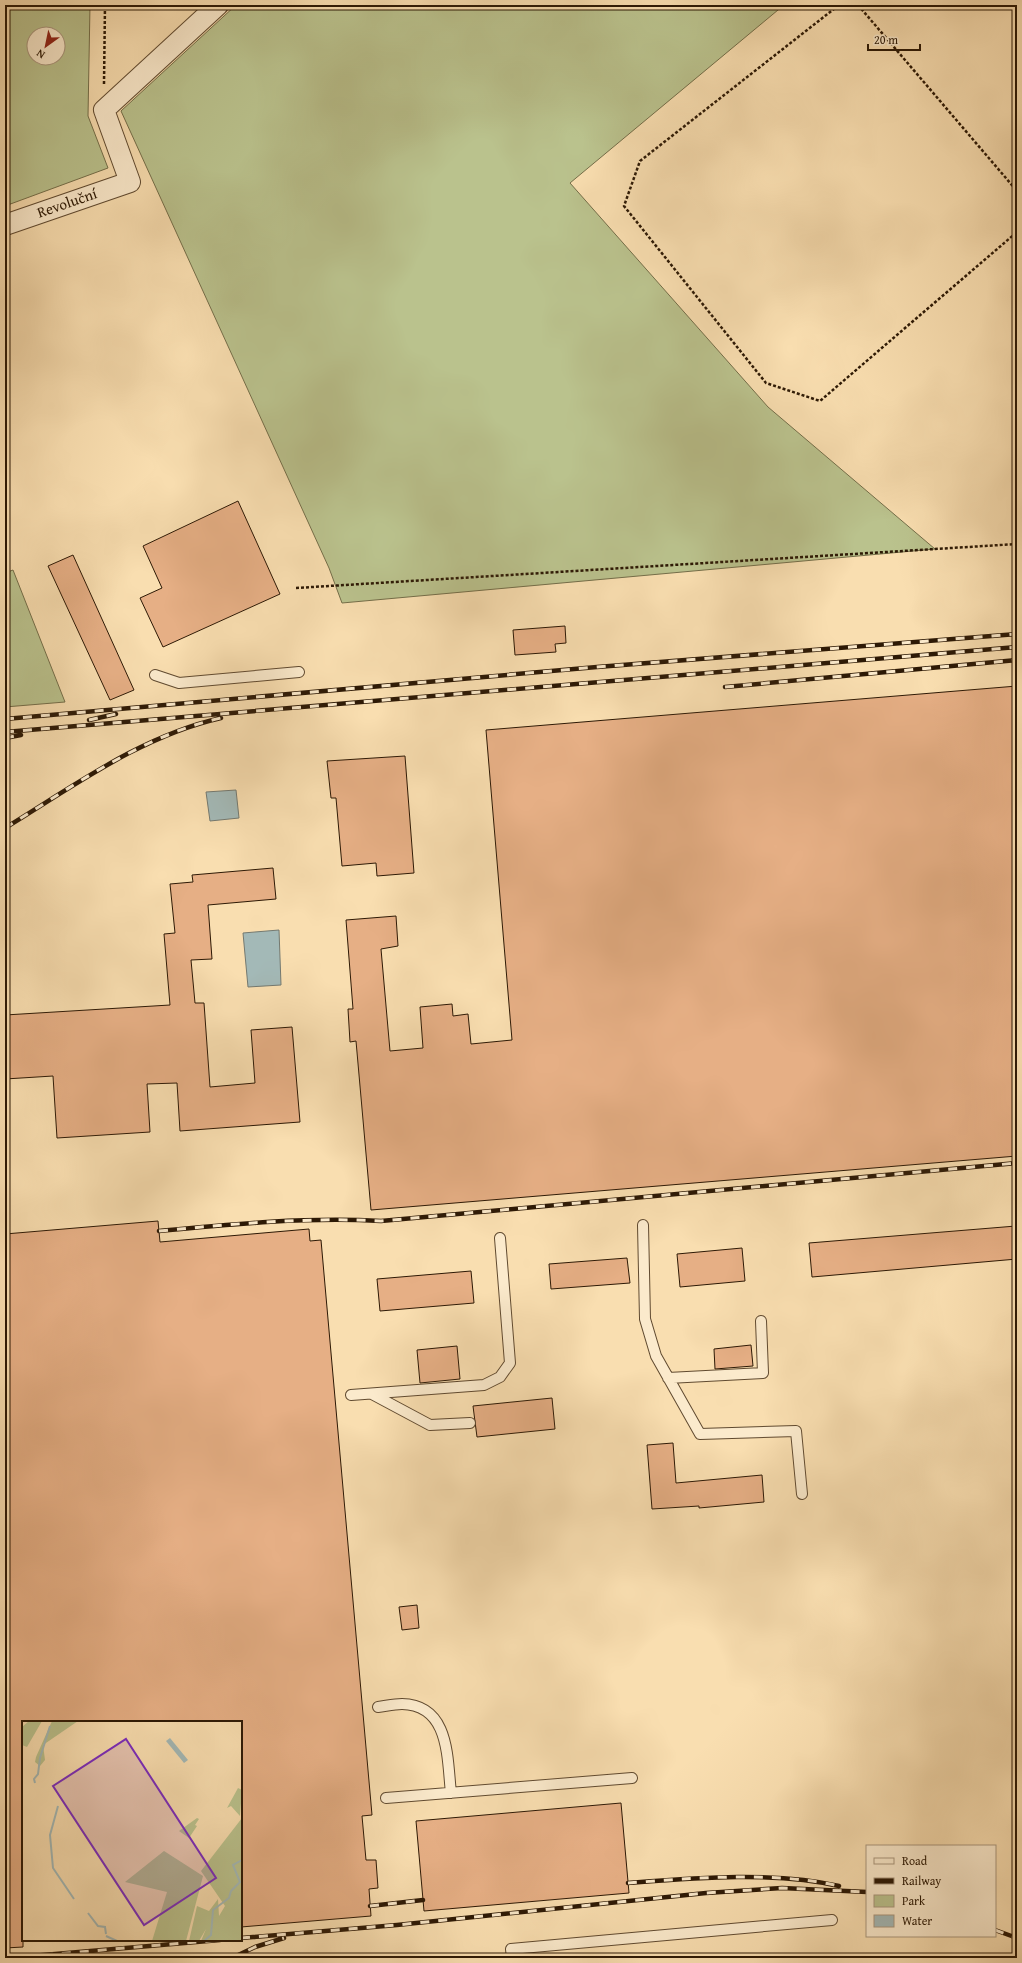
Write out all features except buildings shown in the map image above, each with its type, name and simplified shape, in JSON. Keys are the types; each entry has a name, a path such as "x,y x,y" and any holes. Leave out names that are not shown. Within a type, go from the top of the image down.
{"street":[{"path":"104,110 218,5"},
{"name":"Revoluční","path":"5,225 130,182 104,110"}],"lane":[{"path":"155,675 179,683 299,672"},
{"path":"643,1225 645,1319 656,1356 700,1434 796,1431 802,1494"},
{"path":"351,1395 484,1385 500,1377 510,1363 500,1238"},
{"path":"668,1378 763,1373 761,1321"},
{"path":"372,1394 430,1425 470,1423"},
{"path":"378,1707 403,1704 420,1708 435,1718 445,1736 451,1793"},
{"path":"386,1798 632,1778"},
{"path":"512,1958 511,1949 832,1920"}],"path":[{"path":"104,110 105,5"},
{"path":"839,5 640,161 624,206 766,383 820,401 1017,232"},
{"path":"858,5 1017,191"},
{"path":"296,588 1017,544"}],"green space":[{"path":"5,5 90,5 88,116 108,168 5,206"},
{"path":"236,5 784,5 570,183 768,407 935,549 342,603 329,568 121,111"},
{"path":"13,570 65,702 5,707 5,573"}],"water":[{"path":"236,790 239,818 210,821 206,792"},
{"path":"279,930 281,985 248,987 243,933"}],"railway":[{"path":"5,719 597,667 1017,634"},
{"path":"5,732 1017,647"},
{"path":"725,687 1017,660"},
{"path":"89,720 116,714"},
{"path":"5,828 83,779 136,750 163,737 192,726 221,718"},
{"path":"5,738 21,735"},
{"path":"159,1231 297,1221 381,1221 1017,1163"},
{"path":"628,1883 679,1879 761,1877 788,1878 839,1886"},
{"path":"242,1938 397,1925 706,1893 782,1888 866,1892"},
{"path":"370,1906 423,1900"},
{"path":"996,1930 1017,1938"},
{"path":"232,1958 255,1947 284,1938"},
{"path":"8,1958 208,1941"}]}
